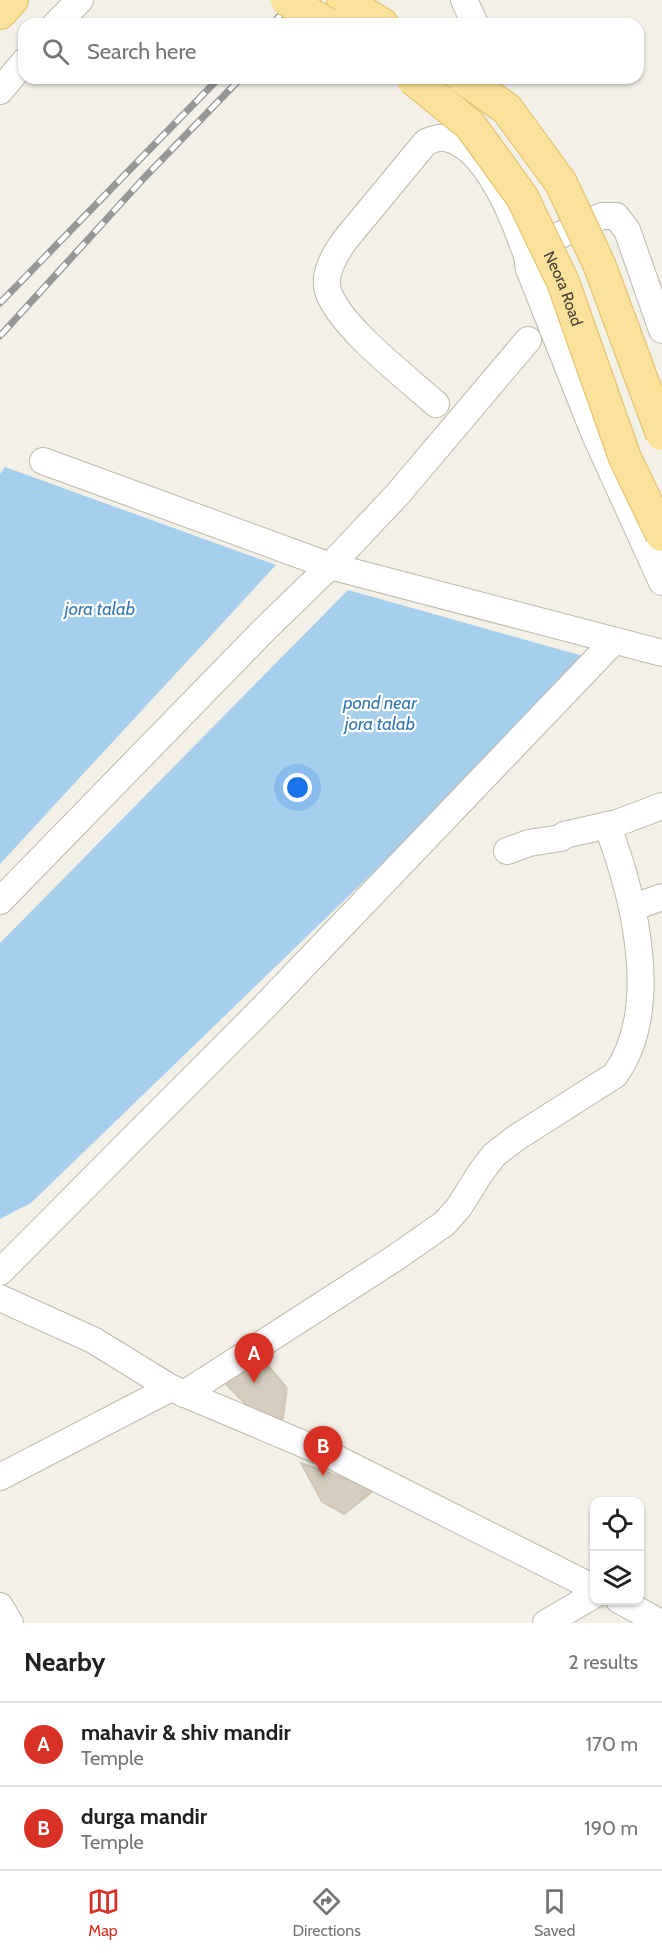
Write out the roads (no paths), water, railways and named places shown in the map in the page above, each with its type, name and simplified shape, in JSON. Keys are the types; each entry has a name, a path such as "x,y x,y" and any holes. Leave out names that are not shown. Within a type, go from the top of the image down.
{"main road":[{"path":"0,13 12,0"},
{"path":"287,0 317,18"},
{"path":"343,0 372,18"},
{"name":"Neora Road","path":"419,84 470,125 522,197 563,282 625,458 662,534"},
{"path":"479,84 495,90 561,183 594,254 662,434"},
{"path":"494,159 524,132"}],"street":[{"path":"62,18 80,0"},
{"path":"464,0 472,18"},
{"path":"0,92 18,70"},
{"path":"436,404 354,330 328,290 328,277 333,257 345,240 426,142 441,137 455,141 471,152 489,175 515,219 529,269 595,435 662,582"},
{"path":"527,256 536,246 602,216 616,216 627,230 662,330"},
{"path":"0,901 397,495 528,340"},
{"path":"43,461 330,566 662,653"},
{"path":"0,1272 265,1006 613,642"},
{"path":"507,851 529,843 561,838 564,835 607,825 662,806"},
{"path":"0,1477 178,1391 395,1258 445,1223 459,1207 480,1172 494,1155 516,1138 615,1075 627,1063 636,1049 644,1028 648,1002 648,976 643,935 636,906 607,825"},
{"path":"636,906 662,897"},
{"path":"0,1298 93,1340 178,1391 334,1458 590,1586"},
{"path":"546,1623 590,1597"},
{"path":"628,1605 661,1623"},
{"path":"0,1606 10,1623"}],"water":[{"name":"jora talab","path":"5,467 276,565 0,864 0,474"},
{"name":"pond near jora talab","path":"348,590 594,659 31,1203 0,1219 0,943"}],"railway":[{"path":"278,18 295,0"},
{"path":"300,18 317,0"},
{"path":"0,303 213,84"},
{"path":"0,336 144,178 235,84"}],"place":[{"name":"mahavir & shiv mandir","path":"254,1383"},
{"name":"durga mandir","path":"323,1476"}]}
